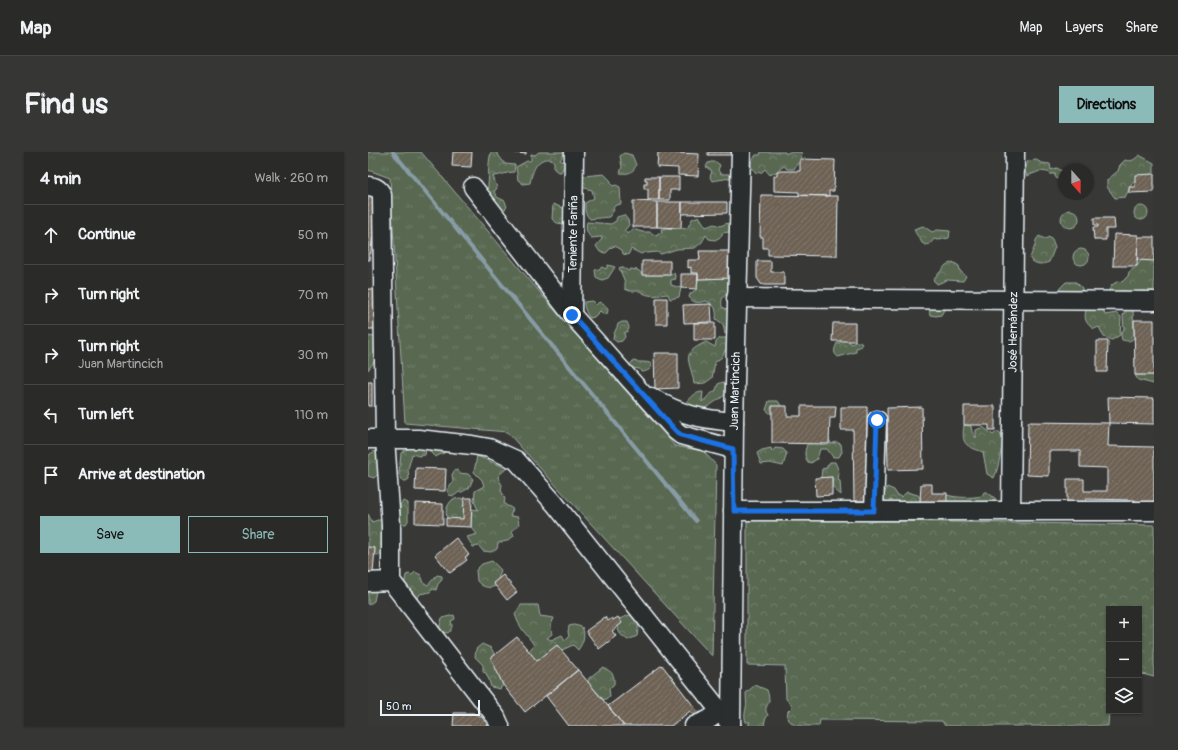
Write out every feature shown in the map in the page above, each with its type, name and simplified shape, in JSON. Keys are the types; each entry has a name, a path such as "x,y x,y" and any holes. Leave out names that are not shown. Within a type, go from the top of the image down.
{"street":[{"name":"Teniente Fariña","path":"572,315 574,152"},
{"name":"Juan Martincich","path":"727,721 734,511 733,449 741,152"},
{"name":"José Hernández","path":"1011,511 1015,152"},
{"path":"368,186 380,190 382,195 377,438 391,525 392,581 496,717 500,726"},
{"path":"473,187 572,315 676,431 681,435 733,449"},
{"path":"736,298 1154,301"},
{"path":"638,390 664,406 684,414 704,420 734,422"},
{"path":"874,511 877,420"},
{"path":"377,438 418,439 472,445 489,448 516,460 555,504 727,721"},
{"path":"734,511 1154,511"},
{"path":"368,582 392,581"},
{"path":"694,726 708,720 727,721"}],"green space":[{"path":"368,152 421,152 570,328 675,446 703,451 716,465 712,656 507,432 405,423 390,178 368,170"},
{"path":"491,152 496,152 505,164 515,165 514,172 493,176 497,188 494,192 497,197 505,201 507,207 503,211 487,192"},
{"path":"539,152 565,152 560,160 565,163 561,172 554,169 553,160 545,159 535,167 530,183 523,184 518,180 516,167 530,161 531,154 535,155"},
{"path":"761,152 785,152 786,154 789,152 801,152 802,157 794,169 787,169 784,166 770,175 765,169 762,172 756,173 751,166 751,162 756,155 760,155"},
{"path":"624,153 632,155 636,165 634,170 628,173 620,173 622,167 620,156"},
{"path":"1139,155 1154,163 1154,176 1139,176 1133,182 1125,197 1115,198 1107,187 1107,180 1118,171 1120,165 1125,160 1133,160"},
{"path":"1036,160 1042,163 1050,164 1051,170 1058,169 1058,179 1055,174 1040,171 1027,176 1025,171 1028,161"},
{"path":"716,162 720,165 718,170 721,174 730,174 730,178 712,181 710,177 712,171 706,167 708,163"},
{"path":"604,174 611,181 613,186 616,185 620,187 621,204 616,205 613,208 614,210 609,217 590,219 587,216 585,203 594,198 592,190 581,187 584,176"},
{"path":"553,204 570,211 564,224 557,223 552,219"},
{"path":"1138,206 1144,206 1148,210 1148,216 1144,220 1138,220 1134,216 1134,210"},
{"path":"1070,210 1076,213 1079,219 1076,225 1070,228 1064,225 1061,219 1064,213"},
{"path":"624,215 628,220 629,225 624,231 628,234 633,229 642,232 650,232 657,236 658,233 662,233 661,229 687,229 692,219 699,216 706,227 714,224 720,226 728,223 732,228 729,232 722,233 722,236 715,240 709,239 706,235 702,242 695,248 677,249 661,254 657,252 645,252 641,254 631,249 628,255 623,254 622,250 615,246 606,253 600,252 596,246 602,239 601,237 591,238 586,227 587,222 611,224 616,221 617,217"},
{"path":"923,226 932,232 937,230 950,231 949,238 939,240 934,239 930,244 926,245 922,243 914,229"},
{"path":"1039,236 1045,239 1049,237 1055,247 1049,262 1041,264 1030,259 1036,240"},
{"path":"1078,249 1084,249 1089,254 1087,263 1084,265 1078,265 1073,260 1073,254"},
{"path":"1143,257 1154,259 1154,290 1145,294 1112,297 1109,290 1112,285 1118,281 1122,282"},
{"path":"953,262 959,266 960,271 966,276 963,281 947,280 937,284 933,280 946,265"},
{"path":"608,265 615,267 608,278 602,280 596,277 595,270 602,267 606,269"},
{"path":"621,267 629,271 630,269 638,270 643,275 670,275 674,273 676,279 671,280 671,285 681,288 679,297 670,299 668,294 646,295 640,291 630,291 625,289 625,282 619,268"},
{"path":"730,278 728,294 723,297 722,307 729,310 732,332 725,334 723,324 716,319 716,310 712,304 706,301 694,302 689,297 690,294 697,289 698,279"},
{"path":"1066,282 1076,282 1082,288 1083,295 1058,296 1060,288"},
{"path":"592,301 596,305 599,302 606,306 608,310 607,314 600,311 594,317 590,318 584,306 584,302"},
{"path":"942,304 944,310 941,315 930,315 929,308"},
{"path":"1086,309 1103,309 1105,315 1117,313 1121,317 1120,335 1112,340 1104,337 1099,327 1094,329 1087,323 1085,318"},
{"path":"1130,309 1133,311 1134,338 1127,341 1122,340 1121,335 1122,331 1124,330 1123,315"},
{"path":"627,322 629,327 628,331 624,333 625,337 622,341 617,342 613,339 614,335 618,324"},
{"path":"368,336 375,337 379,355 368,370"},
{"path":"720,338 727,338 729,342 722,357 715,362 712,378 705,383 694,384 688,359 689,355 697,347 706,342 715,347 716,342"},
{"path":"842,340 848,341 852,344 855,342 860,342 862,344 860,347 856,348 856,352 838,357 835,354 835,349 837,343 840,343"},
{"path":"633,361 650,363 652,366 645,372 641,372 640,369 632,368 630,365"},
{"path":"1135,375 1154,375 1154,384 1138,380"},
{"path":"723,382 729,388 725,395 696,413 690,412 686,404 693,395 703,392 702,402 716,390 718,384"},
{"path":"769,401 778,401 782,407 779,413 771,414 766,410"},
{"path":"964,425 971,426 972,432 976,438 976,430 983,427 993,435 998,431 1004,437 998,468 994,478 987,474 983,452 972,448 964,441"},
{"path":"828,436 831,444 836,442 841,444 842,452 839,457 833,457 827,449 820,449 817,459 811,463 808,462 805,453 810,439"},
{"path":"413,445 426,448 425,455 419,456 412,454 408,469 409,479 403,481 399,474 401,453"},
{"path":"430,447 447,447 446,452 435,457 430,452"},
{"path":"771,448 772,452 775,448 783,449 787,453 783,466 770,463 761,464 757,453"},
{"path":"376,450 383,455 381,471 374,478 368,476 369,455"},
{"path":"477,456 507,468 499,475 498,478 502,485 501,490 505,499 504,504 513,509 510,516 518,517 519,525 512,531 514,536 507,541 498,543 497,549 491,552 483,551 479,546 473,547 467,537 477,534 471,527 472,509 478,510 474,501 475,491 484,486 482,480 474,472"},
{"path":"830,462 835,462 839,472 838,480 840,481 841,495 833,488 832,477 821,478 822,469 826,468"},
{"path":"457,470 459,473 468,474 473,479 469,488 454,496 449,495 447,490 453,481 452,475 454,471"},
{"path":"887,487 894,490 897,495 901,497 907,492 918,495 921,499 919,503 884,504 884,495"},
{"path":"984,492 987,492 996,499 995,505 948,505 945,498 947,495 978,497 982,496"},
{"path":"461,498 467,503 465,521 449,522 446,513 447,507 453,499"},
{"path":"403,501 408,503 408,521 406,524 400,524 400,505"},
{"path":"368,514 372,522 384,520 385,550 382,555 374,555 375,548 368,547"},
{"path":"747,519 1154,525 1154,677 1142,674 1142,606 1106,606 1106,714 1109,714 1108,726 945,726 942,721 820,720 819,726 795,726 787,718 788,711 793,706 786,699 785,666 747,665"},
{"path":"492,561 501,570 496,586 485,587 477,581 476,570 482,564"},
{"path":"415,572 421,575 424,583 428,585 437,575 442,576 442,580 438,584 436,590 433,589 430,592 420,594 417,599 412,599 404,586 406,575 412,575"},
{"path":"368,587 376,591 374,601 368,605"},
{"path":"521,605 538,605 540,616 554,618 551,625 552,634 547,638 551,640 562,635 565,640 569,636 569,626 574,625 582,627 584,633 583,639 578,650 573,645 562,650 557,645 537,661 529,651 534,645 521,627 515,614"},
{"path":"454,615 455,619 451,621 452,627 448,633 439,629 442,618"},
{"path":"630,615 636,619 638,629 637,636 628,640 622,636 618,626 622,623 619,619"},
{"path":"482,644 491,648 495,655 491,658 503,685 500,689 491,687 486,673 483,672 483,665 475,657 476,649"},
{"path":"603,667 612,673 614,677 614,684 609,689 610,696 604,700 588,682 589,678"},
{"path":"755,685 767,690 769,700 766,709 768,715 764,726 748,726 750,722 746,722 745,720 746,693"}],"building":[{"path":"453,152 472,152 471,167 452,166"},
{"path":"509,152 526,152 526,154"},
{"path":"658,152 699,154 698,176 678,175 678,168 657,167"},
{"path":"708,152 733,152 733,155 708,155"},
{"path":"800,159 835,160 834,191 829,191 829,196 799,195 799,192 774,191 774,176 777,176 777,171 800,171"},
{"path":"1154,174 1154,192 1129,193 1129,187 1135,187 1135,175"},
{"path":"645,177 659,177 659,200 648,200 648,189 644,189 644,184 647,184"},
{"path":"659,177 679,177 679,190 670,190 670,200 659,200"},
{"path":"368,194 377,195 370,260 368,260"},
{"path":"761,195 838,196 837,256 768,255 768,248 763,248 763,237 760,237"},
{"path":"633,201 657,202 657,227 633,227"},
{"path":"657,202 682,202 681,228 657,227"},
{"path":"682,202 727,202 727,213 682,214"},
{"path":"1094,218 1114,218 1115,229 1106,229 1106,240 1094,240 1093,227 1098,227 1098,225 1094,225"},
{"path":"1114,234 1138,235 1137,266 1113,266"},
{"path":"1138,237 1154,237 1154,261 1137,260"},
{"path":"699,251 729,251 730,278 698,279 698,273 691,273 691,267 688,268 688,260 700,260"},
{"path":"642,261 670,261 670,275 642,275"},
{"path":"757,261 771,261 771,272 784,272 784,285 761,284 757,278"},
{"path":"681,274 698,274 697,289 681,288"},
{"path":"368,289 377,289 377,329 368,329"},
{"path":"656,298 667,298 667,324 656,324"},
{"path":"711,304 712,322 684,323 683,305"},
{"path":"1134,320 1154,320 1154,375 1135,375"},
{"path":"694,323 715,323 715,340 694,340"},
{"path":"833,323 855,323 855,341 832,341"},
{"path":"1097,341 1108,341 1107,372 1097,372"},
{"path":"654,353 678,353 678,388 655,389"},
{"path":"368,382 372,382 372,406 368,406"},
{"path":"1108,397 1154,398 1154,424 1109,423"},
{"path":"772,406 787,406 787,416 801,416 801,406 836,406 835,418 830,418 829,444 772,443"},
{"path":"964,406 995,406 995,430 989,430 989,425 964,425"},
{"path":"841,407 867,407 868,501 854,501 853,430 841,430"},
{"path":"922,407 923,469 888,470 887,408"},
{"path":"1028,422 1109,423 1108,446 1154,447 1154,504 1135,504 1135,500 1086,499 1086,503 1067,503 1067,479 1084,479 1084,491 1107,491 1107,468 1080,467 1080,451 1049,451 1049,476 1027,475"},
{"path":"416,468 446,469 445,491 415,490"},
{"path":"832,477 832,495 816,496 815,478"},
{"path":"921,484 932,484 932,493 947,493 947,503 920,502"},
{"path":"464,498 472,498 471,527 446,526 446,518 463,519"},
{"path":"415,503 443,504 443,524 415,523"},
{"path":"456,538 469,555 465,557 467,560 450,573 435,555"},
{"path":"368,547 375,548 373,573 368,573"},
{"path":"503,575 517,592 507,600 493,583"},
{"path":"605,617 608,621 612,618 613,620 618,617 622,623 612,631 616,636 599,649 586,631"},
{"path":"517,637 537,661 557,645 578,670 525,712 503,685 491,658"},
{"path":"662,665 702,717 697,721 690,711 671,726 624,726 608,706"},
{"path":"578,670 624,726 569,726 546,696"},
{"path":"454,713 473,713 482,717 488,726 453,726"}],"waterway":[{"path":"393,152 696,521"}],"route":[{"path":"572,315 676,431 681,435 733,449 734,511 874,511 877,420"}]}
